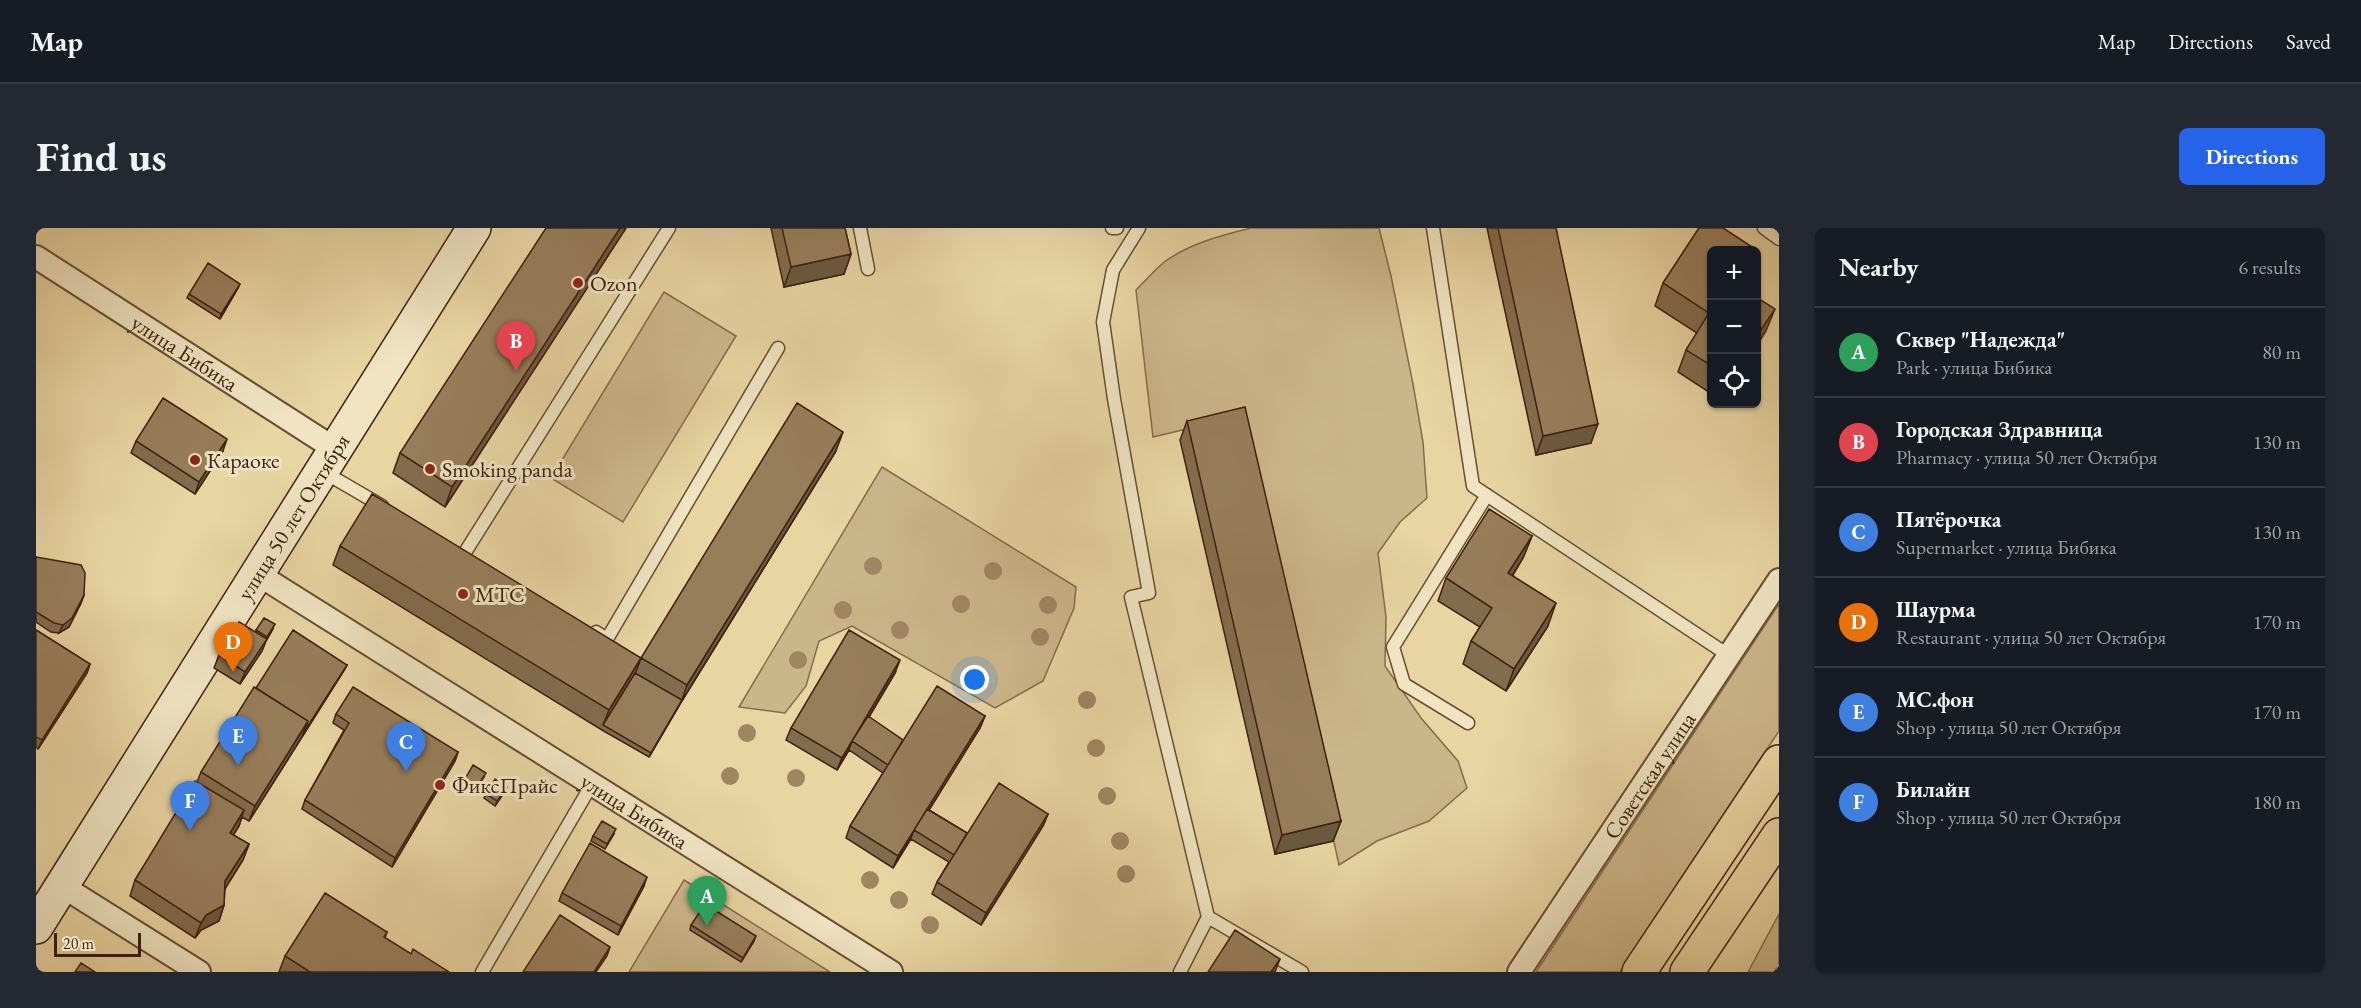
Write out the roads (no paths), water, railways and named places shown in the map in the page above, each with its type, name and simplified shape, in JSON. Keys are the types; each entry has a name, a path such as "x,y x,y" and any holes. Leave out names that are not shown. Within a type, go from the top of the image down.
{"highway":[{"path":"1639,972 1779,762"},
{"path":"1687,972 1779,835"}],"main road":[{"name":"улица 50 лет Октября","path":"36,927 474,228"}],"street":[{"name":"улица Бибика","path":"36,257 328,460"},
{"name":"улица Бибика","path":"256,573 891,972"},
{"name":"Советская улица","path":"1519,972 1779,580"},
{"path":"62,886 199,972"}],"lane":[{"path":"464,554 669,228"},
{"path":"860,228 868,268"},
{"path":"1112,228 1117,228"},
{"path":"1139,228 1113,270 1103,322 1114,399 1149,593 1131,597 1209,917 1180,972"},
{"path":"1433,228 1473,486 1728,655"},
{"path":"1764,228 1779,239"},
{"path":"581,623 607,639 778,348"},
{"path":"328,460 394,513"},
{"path":"1468,723 1404,684 1393,647 1487,495"},
{"path":"482,972 592,784"},
{"path":"1209,917 1302,972"}],"place":[{"name":"Ozon","path":"578,283"},
{"name":"Городская Здравница","path":"516,371"},
{"name":"Караоке","path":"195,460"},
{"name":"Smoking panda","path":"430,469"},
{"name":"МТС","path":"463,594"},
{"name":"Шаурма","path":"233,672"},
{"name":"МС.фон","path":"238,766"},
{"name":"Пятёрочка","path":"406,772"},
{"name":"ФиксПрайс","path":"440,785"},
{"name":"Билайн","path":"190,831"},
{"name":"Сквер \"Надежда\"","path":"707,926"}]}
